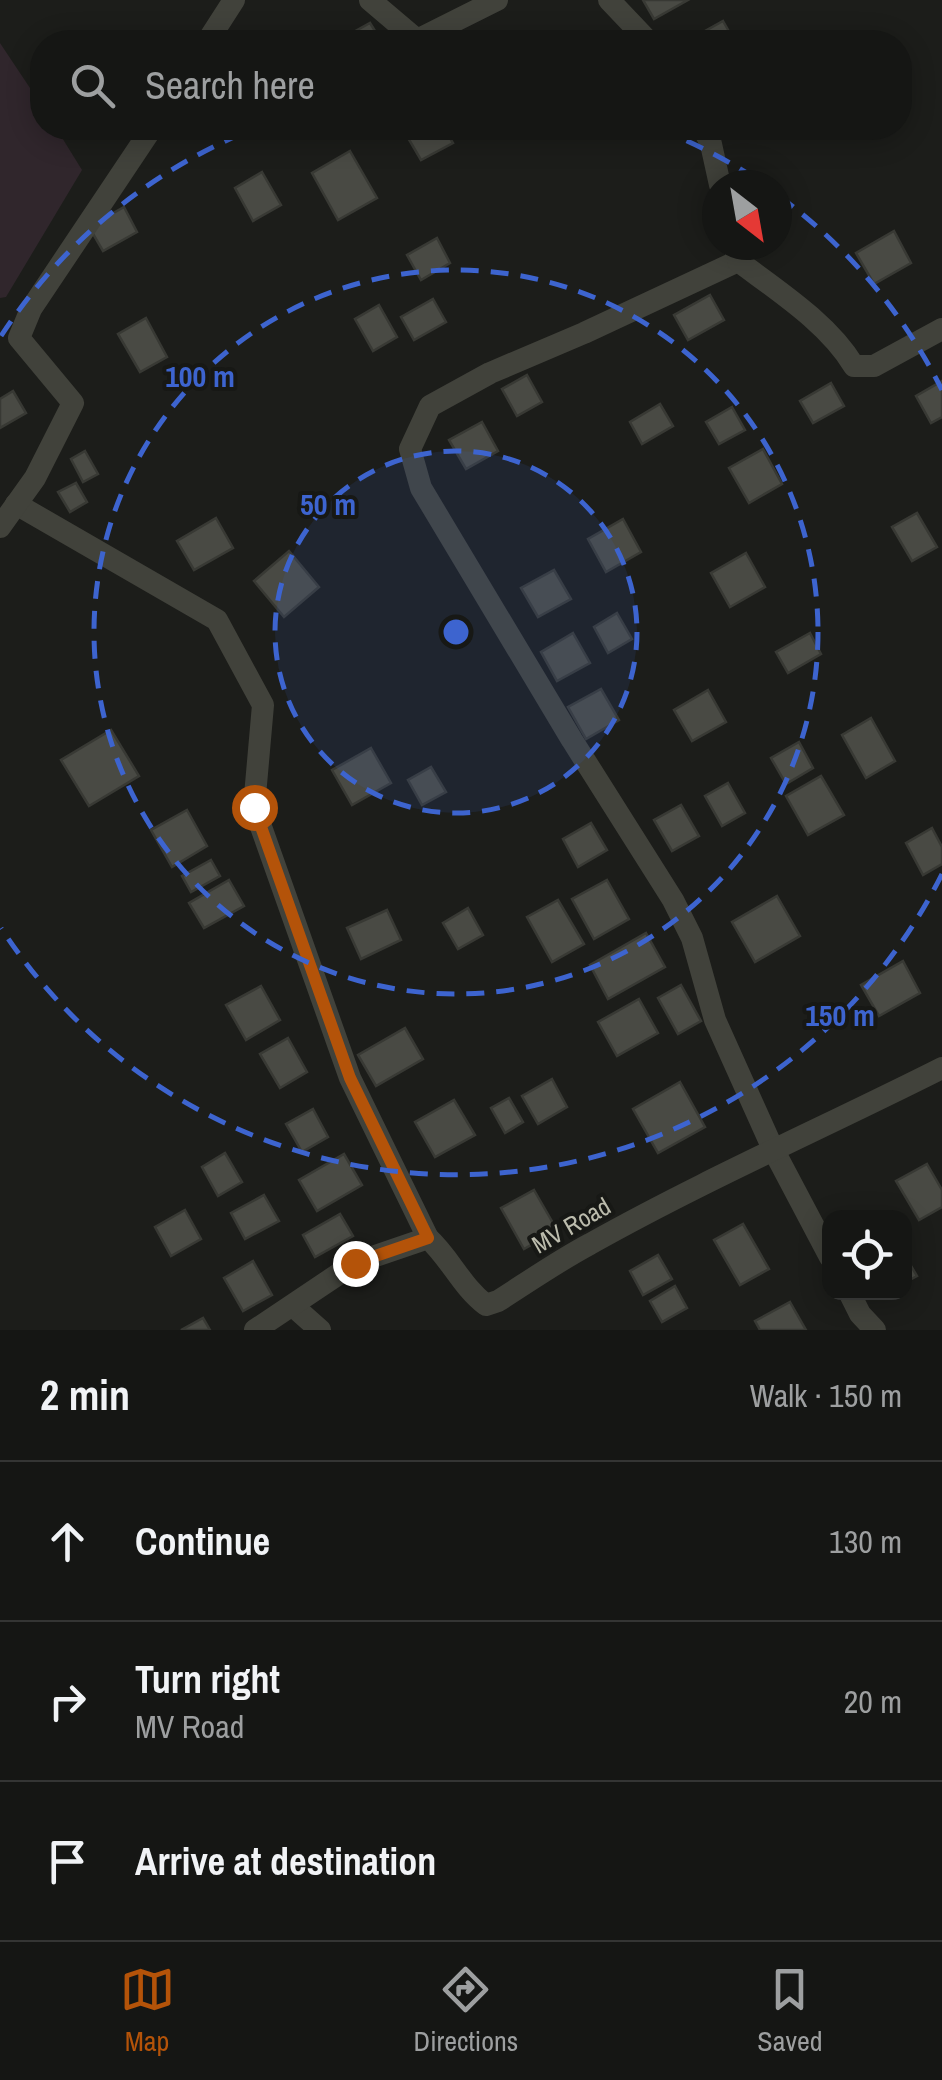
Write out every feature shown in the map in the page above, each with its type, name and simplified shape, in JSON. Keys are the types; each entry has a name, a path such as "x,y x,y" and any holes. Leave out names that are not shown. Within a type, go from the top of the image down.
{"street":[{"path":"215,30 234,0"},
{"path":"370,0 405,30"},
{"path":"437,30 497,0"},
{"path":"609,0 638,30"},
{"path":"0,527 35,478 73,403 18,338 32,309 144,140"},
{"path":"709,140 717,170"},
{"path":"723,260 584,333 490,373 430,406 410,449 430,504 673,900 692,938 715,1020 822,1242"},
{"path":"744,260 843,347 854,366 874,366 942,329"},
{"path":"16,504 217,620 263,705 254,807 350,1078 428,1238 355,1263 255,1330"},
{"name":"MV Road","path":"428,1238 445,1254 470,1293 486,1305 588,1244 942,1068"},
{"path":"853,1300 875,1330"},
{"path":"293,1306 320,1330"}],"shaded area":[{"path":"0,43 30,88 30,140 63,140 82,170 6,297 0,298"}],"building":[{"path":"643,0 688,0 654,19"},
{"path":"723,21 728,30 707,30"},
{"path":"409,140 453,143 421,160"},
{"path":"350,151 377,198 338,220 312,173"},
{"path":"262,172 281,205 253,221 235,188"},
{"path":"124,207 137,232 103,251 89,227"},
{"path":"894,231 911,263 874,284 856,253"},
{"path":"437,238 450,263 421,280 407,255"},
{"path":"710,295 724,320 688,340 674,315"},
{"path":"433,299 446,322 414,340 401,317"},
{"path":"379,305 397,337 373,351 355,319"},
{"path":"146,318 167,357 140,372 118,334"},
{"path":"527,375 542,402 517,416 502,389"},
{"path":"942,381 942,417 931,423 916,396"},
{"path":"831,383 844,406 813,423 800,401"},
{"path":"13,391 26,413 0,428 0,399"},
{"path":"660,404 673,426 642,444 630,422"},
{"path":"732,407 745,430 719,444 706,422"},
{"path":"482,422 498,451 466,469 449,440"},
{"path":"763,449 782,484 749,503 729,468"},
{"path":"85,451 98,474 83,482 71,459"},
{"path":"76,483 87,502 70,512 58,492"},
{"path":"917,513 937,547 912,561 892,527"},
{"path":"216,518 233,548 194,570 177,541"},
{"path":"623,519 641,552 606,572 588,539"},
{"path":"289,551 319,587 284,617 254,581"},
{"path":"746,553 765,587 730,607 711,573"},
{"path":"554,570 571,599 538,617 521,588"},
{"path":"617,613 632,639 608,653 594,627"},
{"path":"573,633 590,663 557,681 541,652"},
{"path":"810,633 821,654 788,673 776,652"},
{"path":"601,689 619,720 586,739 568,707"},
{"path":"708,690 726,722 692,741 674,710"},
{"path":"871,718 895,761 866,778 842,735"},
{"path":"111,730 139,776 89,806 61,760"},
{"path":"799,742 813,768 786,784 771,758"},
{"path":"371,748 391,783 352,805 332,770"},
{"path":"431,767 446,792 422,805 408,780"},
{"path":"821,776 844,815 808,835 786,796"},
{"path":"728,783 745,813 722,826 705,796"},
{"path":"681,805 699,836 672,851 654,820"},
{"path":"187,810 207,846 172,867 151,830"},
{"path":"591,823 607,850 578,867 563,839"},
{"path":"932,828 942,847 942,864 923,875 906,843"},
{"path":"211,860 220,876 191,892 182,876"},
{"path":"229,880 244,906 204,928 189,903"},
{"path":"607,880 629,919 594,939 572,899"},
{"path":"777,896 800,936 755,962 732,922"},
{"path":"558,900 584,944 552,962 527,917"},
{"path":"468,908 483,935 458,949 443,923"},
{"path":"387,910 401,940 361,959 347,928"},
{"path":"646,933 665,967 608,999 590,965"},
{"path":"903,961 920,993 879,1016 861,985"},
{"path":"681,985 701,1021 678,1034 658,998"},
{"path":"261,986 280,1020 246,1040 226,1005"},
{"path":"639,999 658,1033 617,1056 598,1022"},
{"path":"405,1028 423,1059 376,1086 358,1055"},
{"path":"288,1038 307,1072 280,1088 260,1054"},
{"path":"552,1079 567,1107 538,1124 522,1096"},
{"path":"680,1082 705,1127 658,1153 633,1109"},
{"path":"509,1098 523,1122 505,1133 491,1108"},
{"path":"454,1100 475,1135 435,1157 415,1122"},
{"path":"313,1109 328,1137 302,1152 286,1124"},
{"path":"225,1153 242,1182 218,1196 202,1167"},
{"path":"344,1154 362,1185 317,1211 299,1180"},
{"path":"927,1164 942,1190 942,1207 919,1220 896,1181"},
{"path":"534,1190 557,1230 524,1249 501,1208"},
{"path":"264,1195 279,1221 245,1239 231,1213"},
{"path":"185,1210 201,1239 171,1256 155,1227"},
{"path":"340,1214 353,1236 315,1257 303,1235"},
{"path":"743,1224 769,1269 740,1285 714,1240"},
{"path":"658,1255 672,1279 643,1295 630,1271"},
{"path":"253,1261 272,1295 243,1311 224,1278"},
{"path":"675,1286 687,1308 662,1322 650,1301"},
{"path":"790,1302 806,1330 760,1330 755,1321"},
{"path":"203,1318 210,1330 181,1330"}],"route":[{"path":"254,807 350,1078 428,1238 355,1263"}]}
